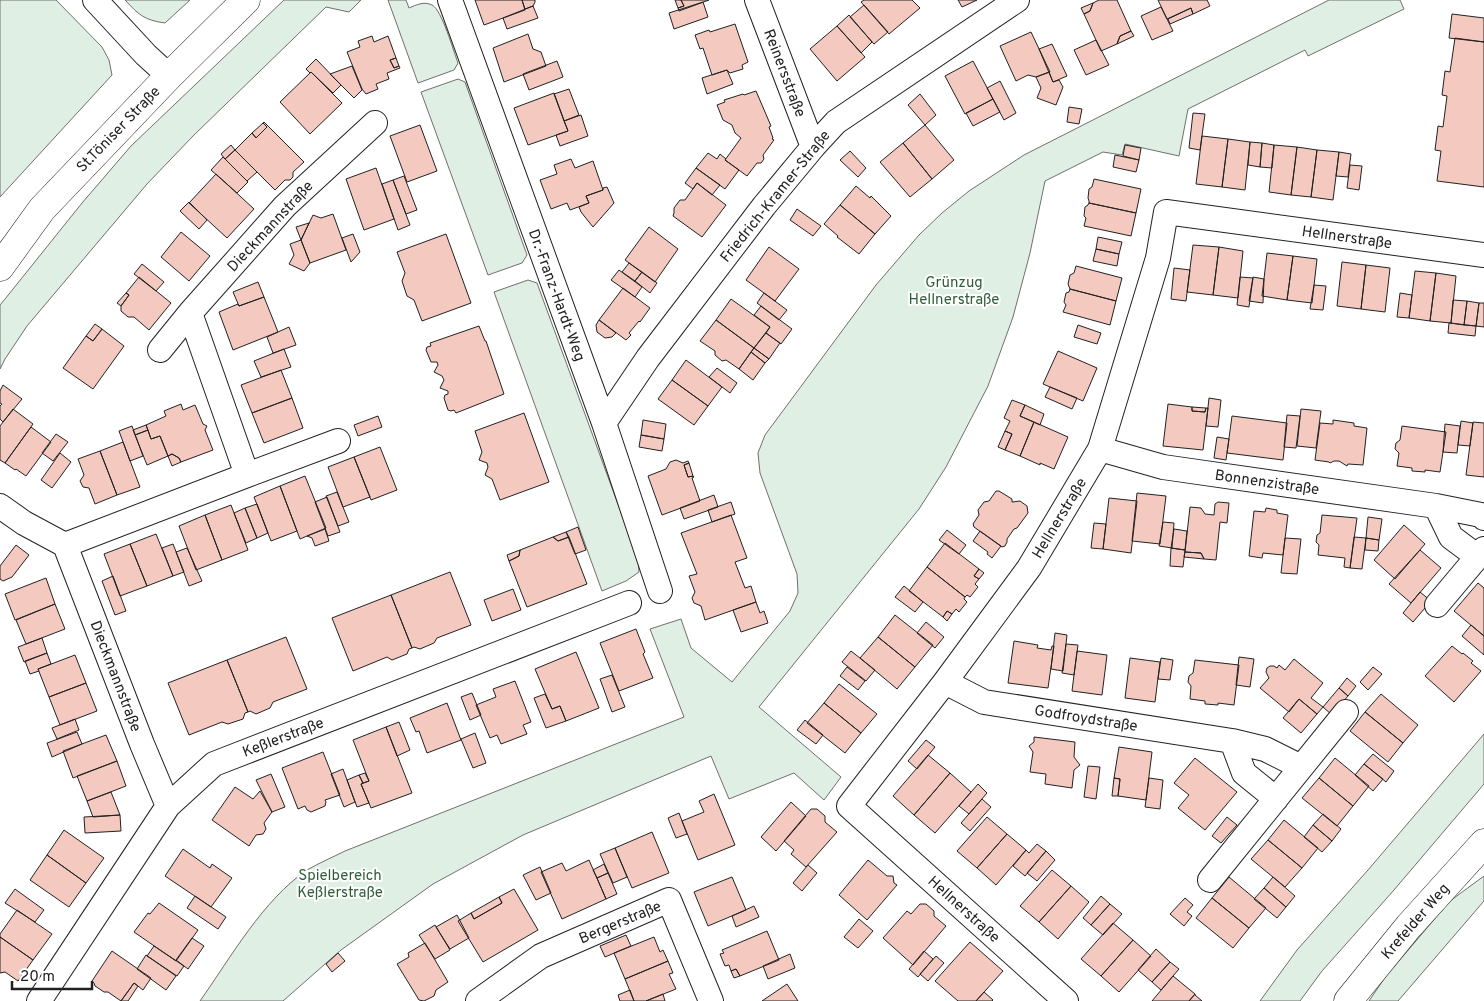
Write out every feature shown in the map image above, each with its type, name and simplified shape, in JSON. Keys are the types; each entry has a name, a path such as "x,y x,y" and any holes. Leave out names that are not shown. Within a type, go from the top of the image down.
{"main road":[{"name":"St.Töniser Straße","path":"0,267 42,209 169,76 246,0"},
{"name":"Krefelder Weg","path":"1348,1001 1409,926 1484,842"}],"street":[{"path":"95,0 146,55 169,76"},
{"name":"Dr.-Franz-Hardt-Weg","path":"450,0 604,423 660,592"},
{"name":"Reinersstraße","path":"757,0 813,147"},
{"name":"Friedrich-Kramer-Straße","path":"604,423 648,358 764,206 836,122 1017,0"},
{"name":"Dieckmannstraße","path":"160,350 190,313 285,206 375,122"},
{"name":"Hellnerstraße","path":"1066,1001 849,806 945,682 1029,568 1100,449 1158,258 1166,212 1484,256"},
{"path":"190,313 247,475"},
{"path":"0,506 24,523 66,545 338,442"},
{"name":"Bonnenzistraße","path":"1100,449 1163,467 1436,506 1481,515 1484,518"},
{"path":"1436,506 1451,537 1481,553 1436,605"},
{"name":"Dieckmannstraße","path":"66,545 142,744 168,806"},
{"name":"Keßlerstraße","path":"39,1001 168,806 214,764 630,603"},
{"name":"Godfroydstraße","path":"945,682 984,702 1232,740 1265,749 1301,768"},
{"path":"1210,880 1346,712"},
{"path":"1232,740 1244,773 1276,799"},
{"name":"Bergerstraße","path":"478,1001 541,956 669,900 711,1001"}],"green space":[{"path":"0,0 56,0 102,47 109,60 112,75 0,197"},
{"path":"125,0 190,0 165,23 142,16"},
{"path":"284,0 361,0 349,12 326,7 194,135 147,184 27,326 0,369 0,305 82,203 131,146"},
{"path":"388,0 406,0 409,8 426,3 436,8 458,63 454,70 418,83"},
{"path":"1329,0 1400,0 1404,9 1308,56 1305,50 1188,109 1179,156 1125,144 1122,155 1103,152 1045,181 1030,253 1013,317 988,386 946,467 919,509 759,707 841,777 824,800 794,773 729,799 711,756 523,835 433,884 341,950 283,1001 200,1001 262,913 291,882 307,870 345,851 684,717 650,629 681,619 691,648 732,682 790,611 798,593 797,574 760,473 758,453 765,435 876,285 919,235 969,191 1024,155"},
{"path":"458,79 465,82 527,255 522,263 488,275 421,92"},
{"path":"528,280 537,283 638,559 639,572 626,581 602,591 494,292"},
{"path":"1484,734 1484,784 1322,971 1300,1001 1260,1001 1297,950"},
{"path":"1484,876 1484,901 1398,1001 1369,1001 1386,976 1450,901"}],"building":[{"path":"475,0 522,0 525,10 484,25"},
{"path":"522,0 535,0 535,2 533,6 525,9"},
{"path":"675,0 681,0 684,6 678,8"},
{"path":"681,0 709,0 679,11 678,8 684,6"},
{"path":"864,0 912,0 920,8 889,34 861,2"},
{"path":"958,0 977,0 962,7"},
{"path":"1099,0 1117,0 1131,31 1120,36 1117,44 1101,51 1084,14 1090,11 1093,3"},
{"path":"1158,0 1207,0 1210,6 1193,14 1191,8 1167,19"},
{"path":"703,2 708,17 674,29 669,13"},
{"path":"1093,3 1090,11 1084,14 1081,8"},
{"path":"864,5 888,32 874,44 850,17"},
{"path":"533,6 538,18 507,29 503,18"},
{"path":"1161,7 1173,31 1152,40 1141,16"},
{"path":"1191,8 1193,14 1170,24 1168,19"},
{"path":"1452,14 1484,18 1484,42 1449,38"},
{"path":"849,15 872,42 861,53 837,26"},
{"path":"735,24 748,62 742,65 743,69 730,73 727,70 712,75 703,48 700,49 695,35"},
{"path":"837,26 865,57 837,81 810,49"},
{"path":"1131,31 1134,36 1117,44 1120,36"},
{"path":"1031,32 1050,72 1036,77 1028,75 1016,81 1000,46"},
{"path":"528,34 533,49 541,52 546,66 504,82 493,48"},
{"path":"372,36 374,42 388,36 396,58 390,60 394,68 399,66 400,68 387,73 389,79 376,84 378,89 366,94 362,89 347,52 360,47 358,41"},
{"path":"1455,38 1484,42 1484,187 1437,181 1441,151 1435,150 1438,126 1443,127 1447,96 1442,95 1445,71 1450,72"},
{"path":"1096,40 1109,65 1086,75 1074,50"},
{"path":"1052,44 1067,76 1053,82 1039,49"},
{"path":"396,58 399,66 394,68 390,60"},
{"path":"316,59 341,85 333,93 306,69"},
{"path":"557,61 563,77 529,90 523,74"},
{"path":"973,61 993,99 965,114 945,76"},
{"path":"352,66 362,90 354,98 330,74"},
{"path":"727,70 733,84 707,94 702,78"},
{"path":"311,72 342,103 310,134 280,102"},
{"path":"1049,72 1053,82 1059,80 1063,87 1056,105 1037,98 1041,88 1036,77"},
{"path":"1000,81 1016,113 1004,120 987,88"},
{"path":"569,89 579,115 564,121 554,94"},
{"path":"756,91 771,126 769,127 772,139 774,140 763,155 764,159 761,163 757,163 747,176 725,160 741,138 735,133 732,125 723,120 717,105 725,102 724,100"},
{"path":"554,93 568,131 528,145 514,108"},
{"path":"920,94 936,115 925,125 908,105"},
{"path":"993,99 1000,112 973,126 966,113"},
{"path":"1069,107 1082,109 1079,124 1067,122"},
{"path":"1193,113 1205,114 1200,150 1189,148"},
{"path":"581,115 588,136 560,146 556,135 568,131 564,121"},
{"path":"264,122 304,162 293,172 293,177 290,180 285,180 275,190 235,150 252,133 256,138 267,127"},
{"path":"263,123 267,127 256,138 252,133"},
{"path":"420,125 437,171 407,182 390,136"},
{"path":"925,125 954,160 932,179 903,143"},
{"path":"1202,136 1228,139 1222,187 1196,184"},
{"path":"1228,139 1250,142 1245,190 1222,187"},
{"path":"1250,142 1262,143 1260,167 1248,165"},
{"path":"903,143 932,179 910,197 880,162"},
{"path":"1262,143 1274,145 1272,168 1260,167"},
{"path":"231,145 235,150 225,159 221,154"},
{"path":"1125,145 1141,148 1139,160 1123,156"},
{"path":"1274,145 1297,147 1291,195 1269,192"},
{"path":"1297,147 1317,150 1311,197 1291,195"},
{"path":"235,150 257,172 247,181 225,159"},
{"path":"1317,150 1339,152 1333,200 1311,197"},
{"path":"850,151 866,168 858,177 840,160"},
{"path":"1339,152 1351,154 1348,177 1336,176"},
{"path":"708,153 717,159 720,154 739,170 725,189 696,168"},
{"path":"1115,155 1139,160 1136,172 1113,167"},
{"path":"223,157 248,182 237,193 211,170"},
{"path":"571,159 575,168 593,161 603,190 586,196 589,203 570,210 567,203 551,209 540,180 557,174 554,165"},
{"path":"1350,165 1362,166 1359,190 1347,188"},
{"path":"376,168 394,219 364,230 346,179"},
{"path":"696,168 720,185 712,195 697,183 693,189 685,183"},
{"path":"216,174 254,209 227,238 189,203"},
{"path":"404,176 417,210 406,214 393,180"},
{"path":"1094,179 1141,189 1136,213 1089,203 1089,189 1092,187"},
{"path":"393,180 410,225 398,230 382,184"},
{"path":"697,183 726,205 702,237 673,216 674,208 680,200 685,200"},
{"path":"856,186 870,198 871,196 891,216 875,234 840,205"},
{"path":"607,187 614,203 593,227 579,207 589,203 586,196"},
{"path":"189,202 207,220 199,229 180,211"},
{"path":"1089,203 1136,213 1131,236 1084,226 1086,218 1084,216 1085,207"},
{"path":"840,205 875,234 859,254 824,224"},
{"path":"797,209 821,226 813,236 790,220"},
{"path":"333,214 346,250 310,263 301,240 313,215 321,218"},
{"path":"309,223 301,240 296,227"},
{"path":"649,227 678,249 655,282 625,260"},
{"path":"181,232 210,256 189,281 161,257"},
{"path":"353,234 360,252 351,262 342,238"},
{"path":"446,234 471,303 422,321 414,300 407,296 402,281 405,273 397,252"},
{"path":"1098,237 1122,242 1119,254 1096,249"},
{"path":"301,240 310,263 304,271 289,264 294,255 290,244"},
{"path":"1193,245 1219,247 1213,295 1187,292"},
{"path":"769,247 799,269 775,301 746,280"},
{"path":"1219,247 1243,251 1238,298 1213,295"},
{"path":"1096,249 1119,254 1117,266 1093,261"},
{"path":"1267,253 1293,256 1287,300 1262,296"},
{"path":"1293,256 1317,259 1312,303 1287,300"},
{"path":"1342,262 1366,265 1361,309 1337,306"},
{"path":"629,263 642,272 635,281 622,272"},
{"path":"142,264 164,282 156,291 134,274"},
{"path":"1366,265 1390,268 1385,312 1361,309"},
{"path":"1076,266 1122,278 1116,301 1070,289 1068,284 1070,275 1074,273"},
{"path":"1174,268 1190,270 1186,301 1171,299"},
{"path":"619,270 642,287 635,297 611,280"},
{"path":"1415,271 1436,273 1430,321 1409,318"},
{"path":"642,272 657,283 650,293 635,281"},
{"path":"1436,273 1456,276 1451,323 1430,321"},
{"path":"139,277 171,303 149,330 134,317 128,317 121,311 121,306 129,295 126,293"},
{"path":"1240,277 1253,278 1249,307 1237,305"},
{"path":"1253,277 1264,279 1263,303 1249,301"},
{"path":"258,282 264,297 239,306 233,292"},
{"path":"1314,285 1326,286 1323,310 1310,309"},
{"path":"623,288 650,308 629,333 631,335 626,340 599,320"},
{"path":"1070,289 1116,301 1110,325 1063,312 1066,305 1064,302 1066,293"},
{"path":"126,293 129,295 121,306 117,303"},
{"path":"764,293 787,310 779,320 757,303"},
{"path":"1400,293 1412,295 1409,318 1397,317"},
{"path":"264,297 278,332 233,350 219,312 238,304 239,306"},
{"path":"731,299 770,327 754,348 716,320"},
{"path":"1453,300 1467,301 1464,325 1451,323"},
{"path":"1467,301 1479,303 1476,326 1464,325"},
{"path":"1479,303 1484,303 1484,327 1476,326"},
{"path":"761,306 792,329 781,344 766,333 770,327 754,315"},
{"path":"599,320 616,333 612,337 605,338 597,332 596,325"},
{"path":"716,320 754,348 739,369 726,360 722,361 715,355 715,351 700,341"},
{"path":"1449,323 1476,326 1475,336 1448,333"},
{"path":"95,324 102,329 93,341 86,336"},
{"path":"1078,325 1101,333 1097,344 1074,337"},
{"path":"479,326 504,394 456,413 454,410 448,410 444,398 448,391 440,388 444,380 442,376 434,372 438,365 437,362 431,362 426,350 427,347 431,346 430,343"},
{"path":"289,327 296,345 273,353 267,337"},
{"path":"102,329 124,346 93,389 63,368 86,336 93,341"},
{"path":"766,333 780,343 769,359 754,348"},
{"path":"754,348 769,359 765,363 751,352"},
{"path":"284,349 291,367 261,377 254,361"},
{"path":"1058,351 1097,368 1083,401 1043,384"},
{"path":"751,352 765,363 753,380 739,369"},
{"path":"686,360 722,387 708,406 672,380"},
{"path":"717,368 737,383 730,393 709,377"},
{"path":"281,370 292,398 252,413 241,385"},
{"path":"672,380 708,406 694,425 658,399"},
{"path":"3,385 22,399 3,422 0,419 0,406 2,404 0,403 0,391"},
{"path":"1050,387 1077,398 1072,409 1045,397"},
{"path":"292,398 303,428 264,443 252,413"},
{"path":"1209,398 1221,400 1218,427 1206,426"},
{"path":"1012,400 1025,405 1020,416 1034,422 1020,456 1005,450 1012,434 1005,431 1010,421 1004,418"},
{"path":"181,404 183,410 195,405 203,424 207,426 205,430 213,450 181,462 179,458 172,454 168,456 160,436 151,439 146,425 166,416 164,411"},
{"path":"1168,404 1192,407 1192,411 1205,412 1206,408 1208,408 1203,450 1163,446"},
{"path":"1025,405 1044,414 1040,425 1020,416"},
{"path":"1192,407 1206,408 1205,412 1192,411"},
{"path":"13,409 33,424 5,463 0,460 0,426"},
{"path":"1301,409 1321,411 1316,448 1297,446"},
{"path":"524,413 549,482 500,500 492,479 485,475 488,467 487,463 479,460 482,452 475,431"},
{"path":"1287,415 1300,416 1296,448 1284,447"},
{"path":"378,416 382,427 358,436 354,425"},
{"path":"1232,416 1287,423 1283,460 1227,453"},
{"path":"643,420 666,424 664,439 641,435"},
{"path":"1333,420 1354,423 1354,426 1367,428 1363,465 1348,464 1347,466 1339,461 1330,463 1315,460 1320,423 1333,424"},
{"path":"1461,421 1473,423 1470,446 1458,445"},
{"path":"1034,422 1068,437 1054,469 1020,456"},
{"path":"1473,422 1484,423 1484,477 1466,475"},
{"path":"1445,424 1460,426 1457,453 1443,452"},
{"path":"146,425 148,430 135,435 133,430"},
{"path":"132,426 143,456 130,461 119,431"},
{"path":"1402,426 1446,432 1440,472 1412,471 1412,468 1397,466 1399,453 1395,449 1396,443 1400,440"},
{"path":"31,427 51,442 26,476 5,463"},
{"path":"148,430 151,439 160,436 168,456 147,465 135,435"},
{"path":"1005,431 1012,434 1005,450 998,447"},
{"path":"56,434 68,442 53,461 42,453"},
{"path":"641,435 664,439 662,451 639,447"},
{"path":"1217,437 1229,439 1226,460 1214,458"},
{"path":"123,442 140,487 117,495 100,451"},
{"path":"380,447 397,490 371,500 354,457"},
{"path":"100,451 117,495 95,504 89,488 83,487 80,481 84,475 78,459"},
{"path":"60,453 71,462 52,488 41,480"},
{"path":"172,454 179,458 181,462 172,466 168,456"},
{"path":"354,457 370,497 343,507 328,467"},
{"path":"676,460 683,463 688,461 689,463 684,465 688,477 694,477 692,478 700,501 662,515 648,476 666,469 670,462"},
{"path":"689,463 693,476 688,477 684,465"},
{"path":"305,476 326,528 300,539 280,486"},
{"path":"280,486 297,531 271,541 254,497"},
{"path":"996,491 1012,499 1012,502 1020,501 1027,506 1028,513 1007,539 1005,546 1002,547 974,527 973,524 979,515 978,510 984,502 989,501"},
{"path":"337,492 349,522 338,526 326,496"},
{"path":"1137,493 1166,496 1160,544 1132,541"},
{"path":"714,495 718,507 684,519 680,508"},
{"path":"327,497 340,532 328,536 315,502"},
{"path":"1109,498 1137,501 1131,553 1103,549"},
{"path":"731,502 735,514 712,522 708,510"},
{"path":"1218,502 1229,503 1227,523 1220,522 1216,560 1204,559 1201,553 1185,552 1190,507 1201,508 1205,514 1214,515 1215,504"},
{"path":"257,504 268,533 257,538 245,508"},
{"path":"231,505 248,550 222,560 205,515"},
{"path":"245,508 257,538 246,543 234,513"},
{"path":"1266,508 1288,515 1283,555 1263,553 1262,558 1249,556 1254,511 1265,512"},
{"path":"205,515 222,560 196,570 179,526"},
{"path":"731,515 747,558 735,562 745,588 751,586 756,602 705,620 701,606 694,603 692,598 695,592 689,576 697,574 681,533"},
{"path":"1322,515 1357,518 1350,568 1344,567 1345,558 1318,555 1319,545 1316,542 1317,535 1320,533"},
{"path":"1368,517 1382,519 1379,540 1366,538"},
{"path":"1163,522 1174,523 1172,548 1159,546"},
{"path":"1094,523 1106,524 1103,549 1091,548"},
{"path":"1404,525 1425,544 1395,579 1374,560"},
{"path":"578,527 586,550 575,554 566,532"},
{"path":"325,529 329,541 315,546 312,538 307,536"},
{"path":"1174,529 1187,531 1185,550 1171,548"},
{"path":"947,530 966,545 959,554 939,540"},
{"path":"980,531 1001,546 992,558 987,554 988,552 973,541"},
{"path":"566,532 569,537 558,541 553,537"},
{"path":"156,534 173,576 147,586 130,544"},
{"path":"553,537 558,541 569,537 587,584 527,607 509,561 519,556 520,550"},
{"path":"1354,537 1366,538 1362,569 1350,568"},
{"path":"1285,538 1301,539 1297,574 1281,573"},
{"path":"1366,538 1379,540 1378,551 1365,550"},
{"path":"945,543 979,569 974,576 979,579 975,584 978,587 970,597 967,595 965,597 927,567"},
{"path":"130,544 147,586 120,596 104,554"},
{"path":"173,544 184,572 173,576 162,548"},
{"path":"16,545 29,555 12,577 3,581 0,579 0,566"},
{"path":"187,548 202,581 189,586 176,552"},
{"path":"1171,548 1185,550 1183,567 1170,566"},
{"path":"520,550 519,556 509,561 507,555"},
{"path":"1420,550 1441,568 1411,603 1389,584"},
{"path":"1185,552 1201,553 1204,559 1184,557"},
{"path":"927,567 965,597 964,599 967,602 959,612 956,609 952,614 947,611 943,617 909,591"},
{"path":"979,569 984,573 979,579 974,576"},
{"path":"450,572 471,625 437,638 434,643 420,649 412,648 391,595"},
{"path":"113,576 126,611 115,615 102,581"},
{"path":"46,578 55,604 15,620 5,594"},
{"path":"1478,583 1484,588 1484,636 1454,611"},
{"path":"904,586 923,602 915,612 895,597"},
{"path":"513,589 521,610 492,621 484,600"},
{"path":"1420,592 1431,601 1413,622 1403,613"},
{"path":"391,595 412,648 409,649 407,654 392,660 387,657 353,671 332,618"},
{"path":"756,602 760,613 764,611 768,623 741,632 733,610"},
{"path":"55,604 65,629 26,644 16,620"},
{"path":"947,611 952,614 947,621 943,617"},
{"path":"895,615 933,645 915,667 878,637"},
{"path":"926,622 944,637 935,648 917,633"},
{"path":"1471,625 1484,636 1484,655 1462,636"},
{"path":"636,629 645,652 643,654 653,678 619,691 600,643"},
{"path":"1055,633 1067,635 1063,671 1051,669"},
{"path":"286,637 307,689 273,702 270,708 256,714 248,712 227,660"},
{"path":"878,637 915,667 897,689 860,658"},
{"path":"42,638 47,653 24,662 18,647"},
{"path":"1014,641 1038,645 1037,648 1051,650 1052,646 1054,646 1048,688 1008,683"},
{"path":"1066,644 1078,645 1074,675 1062,673"},
{"path":"1452,646 1473,661 1471,663 1481,671 1454,702 1425,676"},
{"path":"851,651 875,670 866,681 842,662"},
{"path":"1077,651 1107,655 1102,695 1072,691"},
{"path":"576,652 599,708 566,721 560,706 552,709 535,669"},
{"path":"47,653 51,664 30,674 25,661"},
{"path":"75,655 86,683 49,697 38,669"},
{"path":"1239,657 1254,659 1250,687 1236,685"},
{"path":"1130,658 1160,662 1155,702 1125,698"},
{"path":"1161,658 1173,660 1170,680 1158,679"},
{"path":"1294,659 1323,683 1311,698 1323,707 1317,714 1299,699 1289,712 1260,688 1269,678 1266,672 1267,668 1274,666 1277,668 1279,665 1285,670"},
{"path":"227,660 248,712 245,713 243,719 228,724 222,722 189,735 168,683"},
{"path":"1195,660 1239,665 1234,705 1205,704 1205,701 1190,699 1191,686 1188,682 1189,676 1193,673"},
{"path":"847,667 865,681 858,690 840,676"},
{"path":"1373,667 1382,674 1368,690 1360,682"},
{"path":"612,675 625,707 612,712 600,679"},
{"path":"1347,678 1356,686 1348,696 1339,688"},
{"path":"515,681 531,722 523,725 527,734 501,744 497,735 490,738 476,705 496,697 493,689"},
{"path":"86,683 97,711 60,725 49,697"},
{"path":"839,684 877,714 861,733 824,703"},
{"path":"1339,688 1348,696 1332,715 1323,707"},
{"path":"472,693 481,715 470,720 461,697"},
{"path":"545,694 552,709 560,706 566,721 546,728 534,698"},
{"path":"1381,694 1418,725 1403,743 1365,712"},
{"path":"1299,699 1317,714 1301,733 1283,718"},
{"path":"447,703 461,740 427,753 419,731 416,732 410,718"},
{"path":"824,703 861,733 845,753 807,723"},
{"path":"1365,712 1403,743 1388,762 1350,731"},
{"path":"75,719 79,730 57,739 52,728"},
{"path":"805,720 823,735 816,744 797,730"},
{"path":"399,722 410,750 397,756 386,727"},
{"path":"386,727 412,793 371,808 361,784 369,781 353,740"},
{"path":"77,732 82,744 52,757 47,743"},
{"path":"475,733 486,763 473,768 461,739"},
{"path":"106,735 117,761 73,778 63,751"},
{"path":"1034,737 1075,742 1074,757 1080,765 1074,770 1072,788 1045,784 1046,774 1030,772 1033,752 1029,746 1034,742"},
{"path":"926,740 935,747 917,769 908,761"},
{"path":"1119,747 1152,752 1146,800 1118,796 1120,779 1114,778"},
{"path":"323,752 340,795 325,800 325,806 311,812 305,806 298,809 282,768"},
{"path":"1373,754 1394,771 1386,782 1364,764"},
{"path":"928,755 950,773 914,815 893,796"},
{"path":"1195,758 1237,792 1205,830 1178,808 1189,795 1174,783"},
{"path":"1335,758 1369,786 1353,806 1319,778"},
{"path":"117,761 126,786 87,801 77,776"},
{"path":"1364,764 1383,779 1373,791 1355,775"},
{"path":"1088,766 1100,767 1096,799 1084,797"},
{"path":"343,769 355,802 344,807 331,774"},
{"path":"365,773 369,781 363,783 359,775"},
{"path":"950,773 971,792 935,833 914,815"},
{"path":"271,774 285,807 272,812 256,780"},
{"path":"359,775 369,803 357,807 347,780"},
{"path":"1114,778 1120,779 1118,796 1112,796"},
{"path":"1149,778 1163,780 1160,809 1145,807"},
{"path":"1319,778 1353,806 1337,826 1302,798"},
{"path":"978,784 987,793 969,814 959,806"},
{"path":"235,787 253,799 260,791 272,812 264,823 266,829 263,834 256,835 249,846 212,820"},
{"path":"111,792 120,815 93,817 87,801"},
{"path":"714,794 735,845 698,860 682,821 704,812 699,801"},
{"path":"982,799 991,807 970,831 961,823"},
{"path":"791,802 806,816 776,851 761,837"},
{"path":"811,809 817,809 825,816 825,822 837,832 806,867 791,854 794,850 784,841"},
{"path":"679,813 687,834 676,838 668,818"},
{"path":"1323,814 1341,829 1332,841 1313,825"},
{"path":"120,815 121,831 85,833 84,817"},
{"path":"987,817 1007,834 977,868 957,851"},
{"path":"1227,817 1237,825 1221,843 1212,836"},
{"path":"1284,820 1318,848 1302,868 1268,840"},
{"path":"1313,825 1332,841 1322,852 1304,837"},
{"path":"64,830 104,858 86,883 47,855"},
{"path":"652,832 669,873 632,888 615,848"},
{"path":"1007,834 1026,850 996,885 977,868"},
{"path":"1268,840 1302,868 1285,887 1251,859"},
{"path":"1037,844 1046,851 1025,876 1013,866 1026,850 1029,853"},
{"path":"615,848 627,877 613,883 600,854"},
{"path":"183,849 210,868 212,864 232,878 211,907 165,876"},
{"path":"1046,851 1055,860 1037,881 1027,873"},
{"path":"47,855 86,883 69,907 30,880"},
{"path":"589,860 606,899 562,919 541,872 562,863 566,871"},
{"path":"868,860 887,876 893,876 894,883 897,885 867,920 839,895"},
{"path":"604,864 608,873 597,878 593,870"},
{"path":"808,865 817,873 802,891 793,883"},
{"path":"540,867 551,893 536,900 523,875"},
{"path":"1052,870 1071,886 1039,922 1020,906"},
{"path":"608,873 617,894 606,899 597,878"},
{"path":"732,877 746,910 708,926 694,892"},
{"path":"1229,877 1266,908 1249,928 1212,898"},
{"path":"1273,877 1295,896 1286,907 1264,888"},
{"path":"1071,886 1089,902 1058,939 1039,922"},
{"path":"1264,888 1286,907 1277,918 1254,899"},
{"path":"15,889 44,910 35,922 5,903"},
{"path":"514,889 538,930 483,962 458,921 471,913 474,919 502,903 499,897"},
{"path":"195,896 226,917 218,929 187,908"},
{"path":"1101,896 1110,904 1091,925 1083,918"},
{"path":"499,897 502,903 474,919 471,913"},
{"path":"1185,898 1193,905 1187,912 1192,916 1184,926 1170,914"},
{"path":"1212,898 1249,928 1233,948 1196,918"},
{"path":"159,903 198,930 176,961 134,932 148,913 150,914"},
{"path":"920,904 926,904 934,911 934,916 946,926 913,965 883,938 907,911 911,914"},
{"path":"1110,904 1122,914 1103,935 1091,925"},
{"path":"754,906 759,917 736,927 732,916"},
{"path":"17,910 52,934 33,960 0,937 0,934"},
{"path":"457,915 469,938 450,949 436,927"},
{"path":"859,919 873,931 858,948 844,937"},
{"path":"1113,923 1133,940 1101,976 1081,959"},
{"path":"435,925 450,950 435,959 419,935"},
{"path":"767,931 779,960 740,976 736,969 731,971 729,965 725,966 720,954 724,953 722,950"},
{"path":"626,935 631,946 605,957 600,946"},
{"path":"0,937 33,960 18,981 5,972 0,973"},
{"path":"654,937 660,952 663,950 668,961 625,979 614,953"},
{"path":"192,938 204,946 188,969 176,960"},
{"path":"1133,940 1151,956 1119,992 1101,976"},
{"path":"970,942 1003,971 976,1001 958,1001 935,981"},
{"path":"425,943 448,982 436,990 434,996 424,1001 419,1000 397,964 409,957 408,953"},
{"path":"154,946 184,966 177,976 147,956"},
{"path":"1156,949 1170,962 1152,982 1138,970"},
{"path":"112,951 151,978 143,990 134,983 121,1001 95,986 92,981"},
{"path":"924,951 933,959 918,977 909,969"},
{"path":"338,953 345,961 332,972 326,964"},
{"path":"790,954 795,968 768,979 763,966"},
{"path":"146,955 176,976 166,990 137,969"},
{"path":"936,956 944,963 928,981 920,974"},
{"path":"668,961 673,973 669,974 676,989 646,1001 634,1001 625,979"},
{"path":"1170,962 1179,969 1161,990 1152,982"},
{"path":"736,969 740,976 734,978 731,971"},
{"path":"1173,976 1195,994 1189,1001 1152,1001"},
{"path":"134,983 138,986 128,1001 121,1001"},
{"path":"787,984 798,1001 762,1001"},
{"path":"630,990 634,1001 620,1001 618,995"},
{"path":"984,992 993,1000 976,1001"},
{"path":"663,994 665,1001 646,1001"},
{"path":"1195,995 1202,1001 1189,1001"}],"park label":[{"name":"Grünzug Hellnerstraße","path":"954,290"},
{"name":"Spielbereich Keßlerstraße","path":"340,884"}]}
